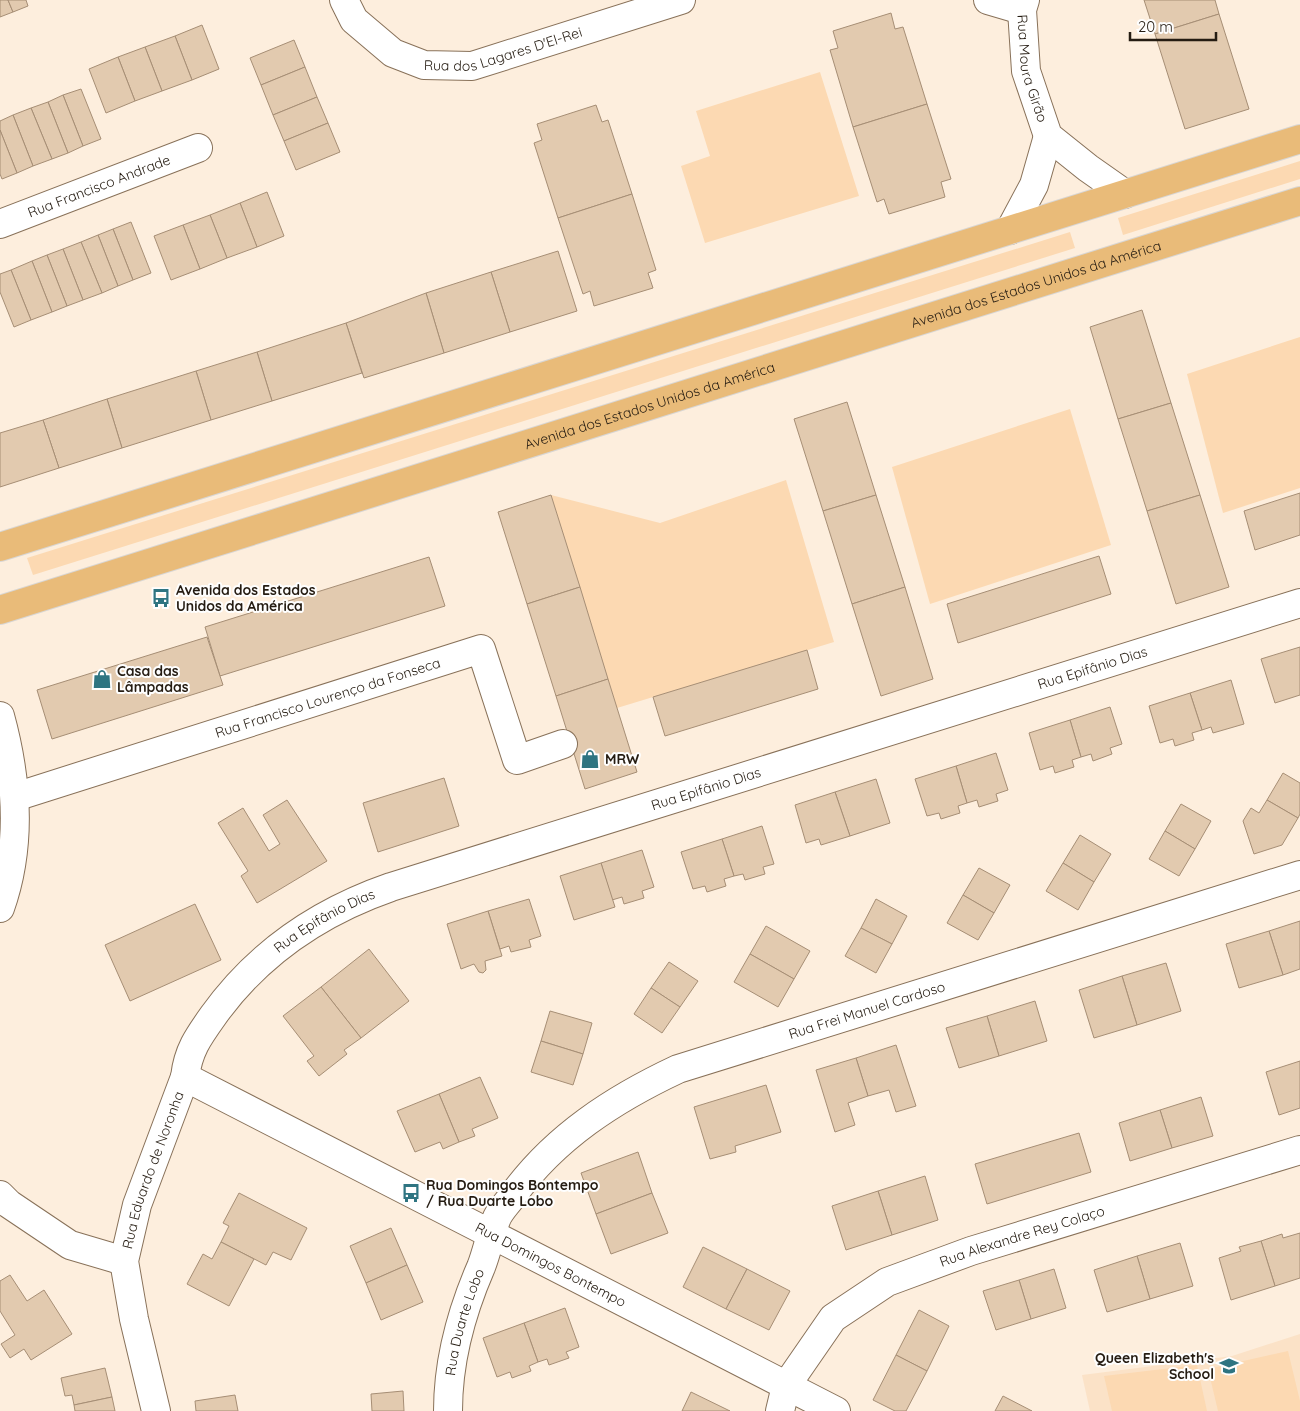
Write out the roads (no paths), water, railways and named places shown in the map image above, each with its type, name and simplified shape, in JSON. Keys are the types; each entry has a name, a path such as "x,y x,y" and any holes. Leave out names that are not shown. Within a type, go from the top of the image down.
{"main road":[{"path":"0,547 1300,139"},
{"name":"Avenida dos Estados Unidos da América","path":"0,610 1300,201"}],"street":[{"name":"Rua dos Lagares D'El-Rei","path":"344,0 354,20 393,53 424,65 472,66 681,0"},
{"path":"988,0 1023,5"},
{"name":"Rua Moura Girão","path":"1023,5 1026,71 1048,136 1125,194"},
{"name":"Rua Moura Girão","path":"1010,230 1034,185 1048,136"},
{"name":"Rua Francisco Andrade","path":"0,224 198,148"},
{"name":"Rua Epifânio Dias","path":"185,1077 188,1058 205,1027 225,999 248,974 300,930 360,898 1300,603"},
{"name":"Rua Francisco Lourenço da Fonseca","path":"15,797 481,649 516,760 564,744"},
{"path":"0,716 9,750 15,797 10,866 0,908"},
{"name":"Rua Frei Manuel Cardoso","path":"492,1234 496,1219 519,1186 575,1130 607,1106 641,1086 678,1069 1300,875"},
{"name":"Rua Domingos Bontempo","path":"185,1077 492,1234 783,1398 836,1411"},
{"name":"Rua Eduardo de Noronha","path":"156,1411 134,1319 124,1261 137,1205 185,1077"},
{"name":"Rua Alexandre Rey Colaço","path":"783,1398 832,1318 887,1282 971,1251 1300,1150"},
{"path":"0,1195 9,1204 70,1245 124,1261"},
{"name":"Rua Duarte Lobo","path":"448,1411 452,1364 459,1328 469,1294 492,1234"}],"place":[{"name":"Avenida dos Estados Unidos da América","path":"161,598"},
{"name":"Casa das Lâmpadas","path":"102,679"},
{"name":"MRW","path":"590,759"},
{"name":"Rua Domingos Bontempo / Rua Duarte Lobo","path":"411,1193"},
{"name":"Queen Elizabeth's School","path":"1229,1366"}]}
